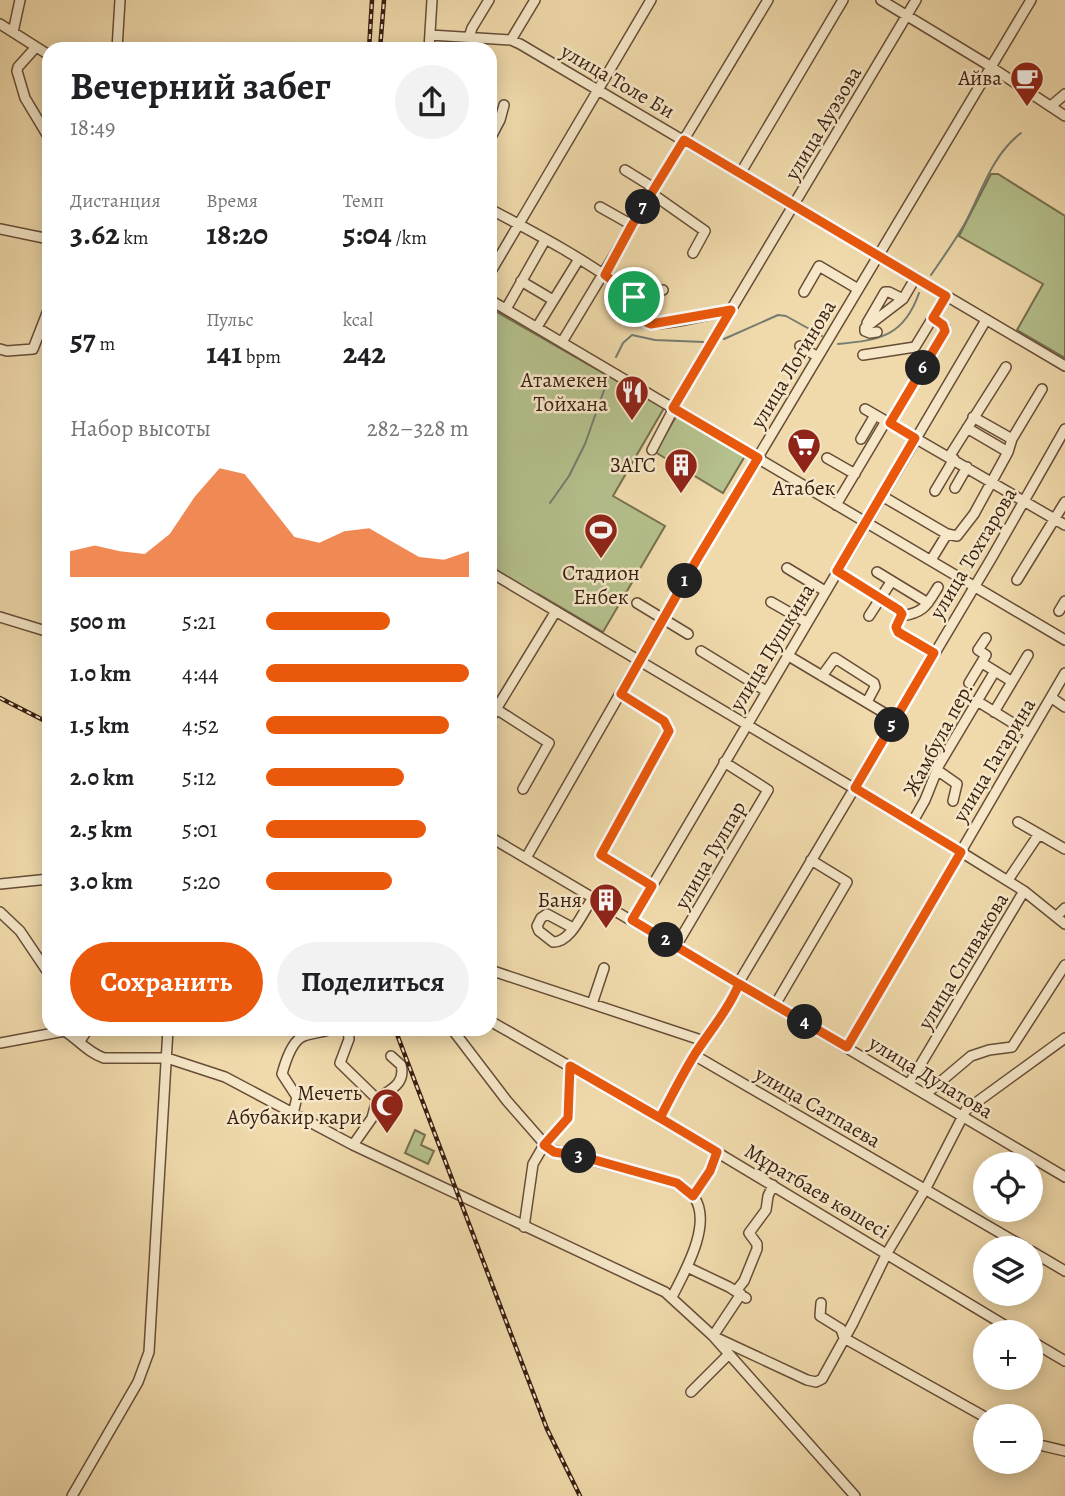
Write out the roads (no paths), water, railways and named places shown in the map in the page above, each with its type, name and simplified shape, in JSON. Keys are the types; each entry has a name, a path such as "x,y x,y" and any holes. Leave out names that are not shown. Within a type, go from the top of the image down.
{"street":[{"path":"13,32 20,0"},
{"path":"117,42 120,0"},
{"path":"430,42 432,0"},
{"path":"469,37 489,0"},
{"path":"511,40 534,0"},
{"path":"497,262 651,0"},
{"path":"562,342 605,275 652,191 768,0"},
{"path":"740,174 843,0"},
{"path":"881,0 1065,116"},
{"name":"улица Ауэзова","path":"652,450 673,408 916,0"},
{"name":"улица Логинова","path":"526,858 758,458 1031,0"},
{"path":"0,24 42,51"},
{"name":"улица Толе Би","path":"430,35 511,40 1065,366"},
{"path":"36,47 18,66 17,71 25,99 42,127"},
{"path":"1051,107 1065,94"},
{"path":"497,126 504,105"},
{"path":"625,170 705,231 693,253"},
{"path":"600,207 632,225"},
{"path":"497,214 605,275 634,297 640,318 644,322 651,324 731,310"},
{"path":"0,229 42,238"},
{"path":"506,309 545,240"},
{"path":"537,327 579,260"},
{"path":"804,292 819,266 858,289"},
{"path":"865,328 903,299 916,277"},
{"path":"521,281 553,300"},
{"path":"634,297 663,290"},
{"path":"865,328 885,292 903,299"},
{"path":"863,355 915,347 946,296"},
{"path":"497,304 1065,640"},
{"path":"836,505 945,331 943,325 933,318"},
{"name":"улица Пушкина","path":"632,920 986,320"},
{"path":"0,349 33,349 42,326"},
{"path":"865,328 870,334 877,332"},
{"path":"800,346 818,357"},
{"path":"935,491 973,416 1006,367"},
{"path":"881,496 947,534 959,534 992,481 1012,439 1042,389"},
{"path":"865,409 1065,525"},
{"path":"861,439 875,415"},
{"path":"973,416 1012,439"},
{"path":"967,428 1008,452"},
{"name":"улица Тохтарова","path":"704,1041 723,1015 811,860 896,720 1065,429"},
{"path":"827,458 855,474"},
{"path":"955,488 967,467"},
{"path":"1017,580 1065,502"},
{"path":"931,560 947,534"},
{"path":"787,568 825,592"},
{"path":"837,571 899,610 901,616 896,627 898,632 934,653"},
{"path":"877,572 928,603"},
{"path":"497,576 1007,880 1065,923"},
{"path":"869,616 891,582"},
{"path":"901,616 916,614 939,587"},
{"path":"1059,611 1065,601"},
{"path":"771,602 806,622"},
{"path":"637,603 688,634"},
{"path":"497,707 556,611"},
{"path":"0,617 42,630"},
{"path":"969,683 986,655 978,650 986,638"},
{"path":"701,651 766,691"},
{"path":"787,655 896,720"},
{"path":"993,712 1028,655"},
{"path":"822,676 835,658 874,683 876,687 867,702"},
{"path":"982,663 1012,681"},
{"name":"Жамбула пер.","path":"912,823 937,770 995,671"},
{"name":"улица Гагарина","path":"847,1047 1065,673"},
{"path":"621,694 664,721 669,731 601,855 652,886"},
{"path":"1052,698 1065,706"},
{"path":"977,701 1029,733"},
{"path":"497,710 549,743 523,789"},
{"name":"улица Тулпар","path":"676,946 768,790 724,762"},
{"path":"937,770 957,784 953,802"},
{"path":"1017,822 1065,849"},
{"path":"1007,880 1039,834"},
{"name":"улица Дулатова","path":"497,841 1065,1177"},
{"path":"775,1005 847,883 811,860"},
{"path":"1,886 42,880"},
{"name":"улица Спивакова","path":"909,1084 1024,891"},
{"path":"573,928 593,898"},
{"path":"1058,916 1065,908"},
{"path":"0,912 20,931 42,964"},
{"path":"926,1094 971,1056 1012,1047 1065,965"},
{"path":"592,1004 604,968"},
{"path":"497,972 704,1041 660,1118"},
{"name":"Мұратбаев көшесі","path":"497,1025 660,1118 996,1320"},
{"path":"0,1043 22,1041 42,1035"},
{"path":"73,1036 95,1055 104,1058 167,1058 225,1077 353,1145 524,1227 652,1284 672,1297 713,1336 855,1496"},
{"path":"80,1041 83,1036"},
{"path":"72,1496 138,1382 149,1352 168,1036"},
{"path":"293,1114 297,1097 282,1074 297,1040 304,1036"},
{"path":"349,1036 340,1063 377,1099"},
{"path":"457,1036 544,1145 554,1152 584,1157 677,1183 693,1196 697,1202 700,1232 672,1297"},
{"path":"713,1336 807,1380 816,1382 825,1376 887,1253 926,1188 966,1110 1065,1038"},
{"name":"улица Сатпаева","path":"694,1055 1006,1236"},
{"path":"353,1145 372,1118 377,1099 394,1088 402,1076 401,1065 391,1056"},
{"path":"524,1227 533,1164 544,1145 568,1118 570,1066"},
{"path":"693,1196 710,1171 717,1152"},
{"path":"713,1336 741,1295 757,1249 756,1242 749,1233 766,1210 773,1185"},
{"path":"1043,1258 1065,1271"},
{"path":"687,1267 741,1295"},
{"path":"821,1303 820,1316 841,1329 844,1338 973,1409"},
{"path":"1043,1348 1065,1361"},
{"path":"691,1392 729,1354"},
{"path":"1043,1446 1065,1451"}],"waterway":[{"path":"931,275 964,225 1002,152 1021,133"},
{"path":"838,344 867,340 889,333 906,319 919,293"},
{"path":"724,339 778,315 786,316 822,336"},
{"path":"616,357 623,343 632,335 655,340 704,342"},
{"path":"550,503 569,476 585,444 608,379"}],"railway":[{"path":"369,42 372,0"},
{"path":"381,42 384,0"},
{"path":"0,698 42,719"},
{"path":"398,1036 547,1429 580,1496"}],"place":[{"name":"Айва","path":"1027,108"},
{"name":"Атамекен Тойхана","path":"632,422"},
{"name":"Атабек","path":"804,475"},
{"name":"ЗАГС","path":"681,495"},
{"name":"Стадион Енбек","path":"601,560"},
{"name":"Баня","path":"606,930"},
{"name":"Мечеть Абубакир кари","path":"387,1135"}]}
